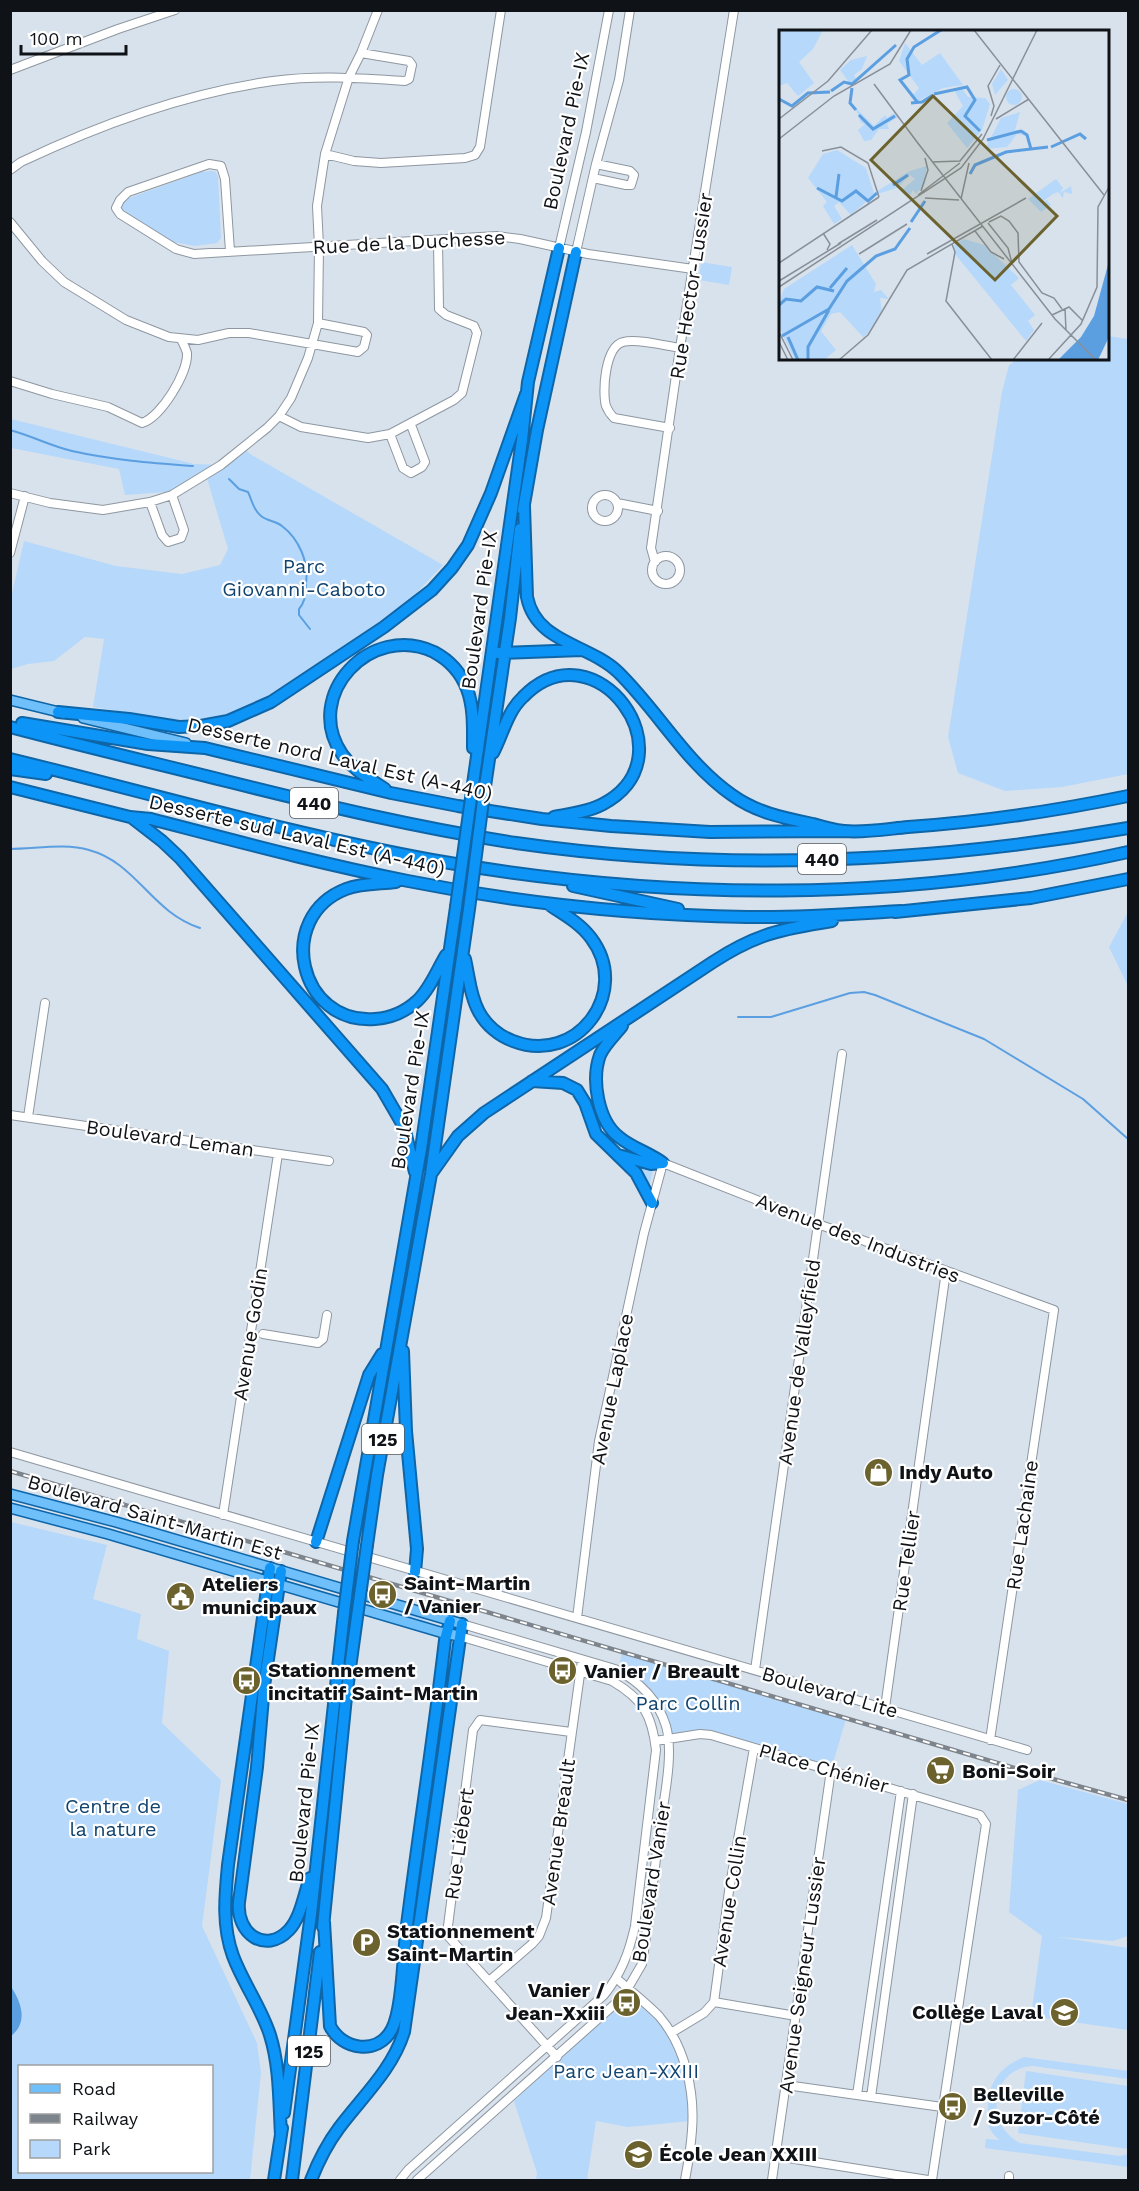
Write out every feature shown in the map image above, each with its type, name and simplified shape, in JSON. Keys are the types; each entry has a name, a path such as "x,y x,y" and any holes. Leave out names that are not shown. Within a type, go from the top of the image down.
{"highway":[{"name":"Boulevard Pie-IX","path":"274,2181 310,1925 315,1861 353,1541 421,1149 522,440 526,394 559,248"},
{"name":"Boulevard Pie-IX","path":"292,2181 324,1922 346,1697 367,1545 431,1174 524,506 537,430 576,252"},
{"path":"543,315 553,313 560,321"},
{"path":"58,712 129,719 178,727 228,721 271,702 384,627 424,598 446,576 468,545 491,493 526,394"},
{"path":"524,506 527,590 530,608 543,628 603,660 620,674 699,767 732,796 754,809 776,817 845,831 989,819 1128,796"},
{"path":"391,793 358,771 343,755 335,739 331,718 336,690 349,669 372,652 394,645 414,645 434,653 452,665 462,679 472,712 472,788"},
{"path":"491,653 582,650"},
{"path":"489,763 512,710 527,693 541,683 560,677 584,678 608,688 620,699 634,721 638,739 637,760 627,782 614,796 597,807 542,819"},
{"path":"10,722 148,744 205,748"},
{"name":"440","path":"10,727 402,823 472,836 588,851 736,860 851,858 960,850 1128,828"},
{"name":"Desserte nord Laval Est (A-440)","path":"205,748 391,793 479,810 542,819 710,832 845,831"},
{"name":"440","path":"10,759 430,860 599,883 686,889 833,890 974,878 1128,852"},
{"path":"10,770 93,780"},
{"name":"Desserte sud Laval Est (A-440)","path":"10,787 410,881 545,902 619,910 759,917 901,911"},
{"path":"130,817 162,841 191,871 382,1089 404,1127 416,1176"},
{"path":"523,874 704,915"},
{"path":"431,1174 464,1130 490,1109 721,957 764,934 901,911 1031,898 1128,879"},
{"path":"410,881 355,886 334,895 321,906 308,925 302,949 305,968 314,989 328,1004 346,1015 364,1019 388,1017 406,1010 421,997 450,946"},
{"path":"463,950 475,1004 484,1019 496,1031 515,1042 536,1046 560,1043 574,1036 591,1021 599,1007 606,984 604,967 598,949 589,934 576,922 545,902"},
{"path":"630,1016 600,1055 597,1078 601,1106 607,1123 618,1136 663,1163"},
{"path":"531,1081 563,1083 577,1090 583,1098 596,1134 603,1144 618,1155 639,1177 652,1203"},
{"path":"618,1155 651,1164 663,1163"},
{"path":"402,1333 406,1431 417,1549 415,1572"},
{"path":"316,1542 369,1375 386,1349"},
{"path":"275,1569 227,1874 225,1909 227,1933 234,1957 267,2026 273,2046 281,2135"},
{"path":"273,1582 257,1767 238,1908 241,1924 247,1932 257,1939 266,1940 278,1938 288,1931 297,1916 315,1861"},
{"path":"324,1922 330,2026 339,2038 351,2045 363,2047 374,2045 390,2031 397,2010 412,1882 450,1621"},
{"path":"311,2181 323,2152 334,2134 388,2066 404,2032 462,1624"}],"main road":[{"name":"Desserte nord Laval Est (A-440)","path":"10,700 205,748"},
{"name":"Boulevard Saint-Martin Est","path":"10,1494 116,1522 462,1624"},
{"name":"Boulevard Saint-Martin Est","path":"10,1508 85,1527 459,1636"}],"street":[{"path":"10,70 175,10"},
{"path":"10,493 50,503 103,510 150,502 172,495 221,465 279,416 291,398 313,344 318,323 317,206 325,154 349,77 362,53 378,10"},
{"path":"325,154 354,161 381,163 465,158 475,155 480,147 501,10"},
{"name":"Boulevard Pie-IX","path":"559,248 586,132 609,10"},
{"name":"Boulevard Pie-IX","path":"576,252 596,164 619,80 630,10"},
{"name":"Rue Hector-Lussier","path":"655,562 651,548 680,348 734,10"},
{"path":"10,170 21,162 100,127 219,90 275,80 349,77 405,81 409,79 412,65 409,61 362,53"},
{"name":"Rue de la Duchesse","path":"230,252 225,179 221,166 210,164 128,192 116,208 120,214 176,249 194,254 230,252 319,246 497,236 576,252 693,269"},
{"name":"Boulevard Pie-IX","path":"593,178 630,185 634,175 630,171 596,164"},
{"path":"10,222 42,261 64,282 126,320 169,338 198,340 229,333 249,333 358,352 364,347 367,335 363,332 318,323"},
{"path":"279,416 302,428 369,438 390,434 411,425 462,393 477,333 474,326 468,322 446,315 439,309 438,240"},
{"path":"10,381 52,394 108,406 142,423 149,421 160,409 183,374 187,352 181,339"},
{"path":"669,428 614,418 607,410 604,393 606,373 612,349 622,342 637,341 680,348"},
{"path":"390,434 403,468 411,473 422,467 424,462 411,425"},
{"path":"150,502 162,535 168,542 173,542 181,538 184,530 172,495"},
{"path":"10,553 25,496"},
{"path":"617,503 658,511"},
{"path":"28,1117 45,1003"},
{"name":"Avenue de Valleyfield","path":"755,1670 842,1054"},
{"name":"Boulevard Leman","path":"10,1115 329,1161"},
{"name":"Avenue Godin","path":"223,1515 278,1154"},
{"name":"Avenue Laplace","path":"577,1618 599,1441 663,1163"},
{"name":"Avenue des Industries","path":"663,1163 818,1224 1054,1310"},
{"name":"Rue Tellier","path":"885,1708 946,1271"},
{"name":"Rue Lachaine","path":"990,1740 1054,1310"},
{"path":"263,1334 318,1343 323,1339 327,1315"},
{"name":"Boulevard Lite","path":"10,1452 1027,1750"},
{"name":"Boulevard Vanier","path":"417,2181 557,2057 616,2003 628,1988 642,1964 664,1798 668,1740 666,1726 658,1709 640,1685 615,1669 462,1624"},
{"name":"Boulevard Vanier","path":"400,2181 408,2170 604,1995 617,1979 629,1953 635,1926 656,1750 653,1729 646,1711 630,1692 612,1681 459,1636"},
{"name":"Avenue Breault","path":"489,1981 534,1942 546,1918 582,1660"},
{"name":"Rue Liébert","path":"557,2057 448,1936 473,1730 480,1720 571,1732"},
{"name":"Place Chénier","path":"655,1742 700,1734 711,1735 980,1815 986,1824 942,2107"},
{"name":"Avenue Collin","path":"714,2002 729,1891 754,1748"},
{"name":"Avenue Seigneur Lussier","path":"772,2181 831,1770"},
{"path":"857,2095 901,1791"},
{"path":"871,2097 913,1794"},
{"path":"617,1979 658,2016 671,2033 686,2066 693,2107 685,2181"},
{"path":"872,1995 885,1996"},
{"path":"671,2033 704,2013 714,2002 796,2016"},
{"path":"776,2156 930,2181 942,2107 786,2085"}],"green space":[{"path":"201,172 216,172 218,177 221,238 217,243 195,246 173,242 121,212 122,202 129,198"},
{"path":"701,262 732,267 729,285 699,280"},
{"path":"1109,336 1128,339 1128,774 1062,787 1005,791 958,773 948,737 1002,392 1009,365 1016,360 1109,360"},
{"name":"Parc Giovanni-Caboto","path":"11,419 194,464 221,465 243,447 250,454 443,565 405,605 258,702 227,715 195,720 168,719 93,707 104,639 85,637 54,661 28,664 11,669 11,598 24,541 116,566 182,574 220,565 228,549 206,475 179,491 125,495 119,469 11,448"},
{"path":"1128,912 1128,986 1109,947"},
{"path":"634,1162 653,1169 649,1189 633,1165"},
{"name":"Centre de la nature","path":"11,1522 107,1545 93,1599 141,1614 137,1639 169,1651 162,1723 221,1780 202,1926 257,2043 261,2073 250,2180 11,2180"},
{"path":"394,1610 417,1616 437,1626 393,1613"},
{"name":"Parc Collin","path":"622,1653 846,1719 831,1770 704,1732 670,1740 666,1726 637,1681 618,1670"},
{"path":"1040,1780 1128,1804 1128,1936 1113,1941 1058,1937 1128,1948 1128,2030 1031,2016 1042,1936 1009,1912 1018,1790"},
{"name":"Parc Jean-XXIII","path":"631,1992 663,2025 681,2054 688,2079 691,2121 628,2127 596,2121 587,2180 536,2180 537,2173 514,2101"},
{"path":"1024,2057 1128,2071 1128,2079 1033,2066 1019,2069 1008,2076 1000,2086 997,2111 1008,2135 1020,2143 1120,2156 1128,2154 1128,2167 985,2148 986,2139 999,2140 988,2123 988,2101 992,2085 1001,2071"},
{"path":"1026,2071 1128,2086 1128,2149 1018,2133"}],"water":[{"path":"11,1987 22,2013 20,2025 11,2036"}],"waterway":[{"path":"10,430 64,449 87,454 132,461 193,466"},
{"path":"229,479 239,489 248,492 258,514 282,526 298,544 307,575 305,597 299,609 299,615 310,629"},
{"path":"10,849 70,847 106,856 120,865 169,911 183,921 200,928"},
{"path":"738,1017 771,1017 850,993 864,992 875,995 984,1039 1083,1099 1128,1139"}],"railway":[{"path":"10,1471 1128,1800"}],"place":[{"name":"Indy Auto","path":"878,1472"},
{"name":"Saint-Martin / Vanier","path":"383,1595"},
{"name":"Ateliers municipaux","path":"181,1596"},
{"name":"Vanier / Breault","path":"563,1671"},
{"name":"Stationnement incitatif Saint-Martin","path":"247,1681"},
{"name":"Boni-Soir","path":"941,1771"},
{"name":"Stationnement Saint-Martin","path":"366,1943"},
{"name":"Vanier / Jean-Xxiii","path":"626,2002"},
{"name":"Collège Laval","path":"1064,2012"},
{"name":"Belleville / Suzor-Côté","path":"952,2106"},
{"name":"École Jean XXIII","path":"638,2154"}]}
